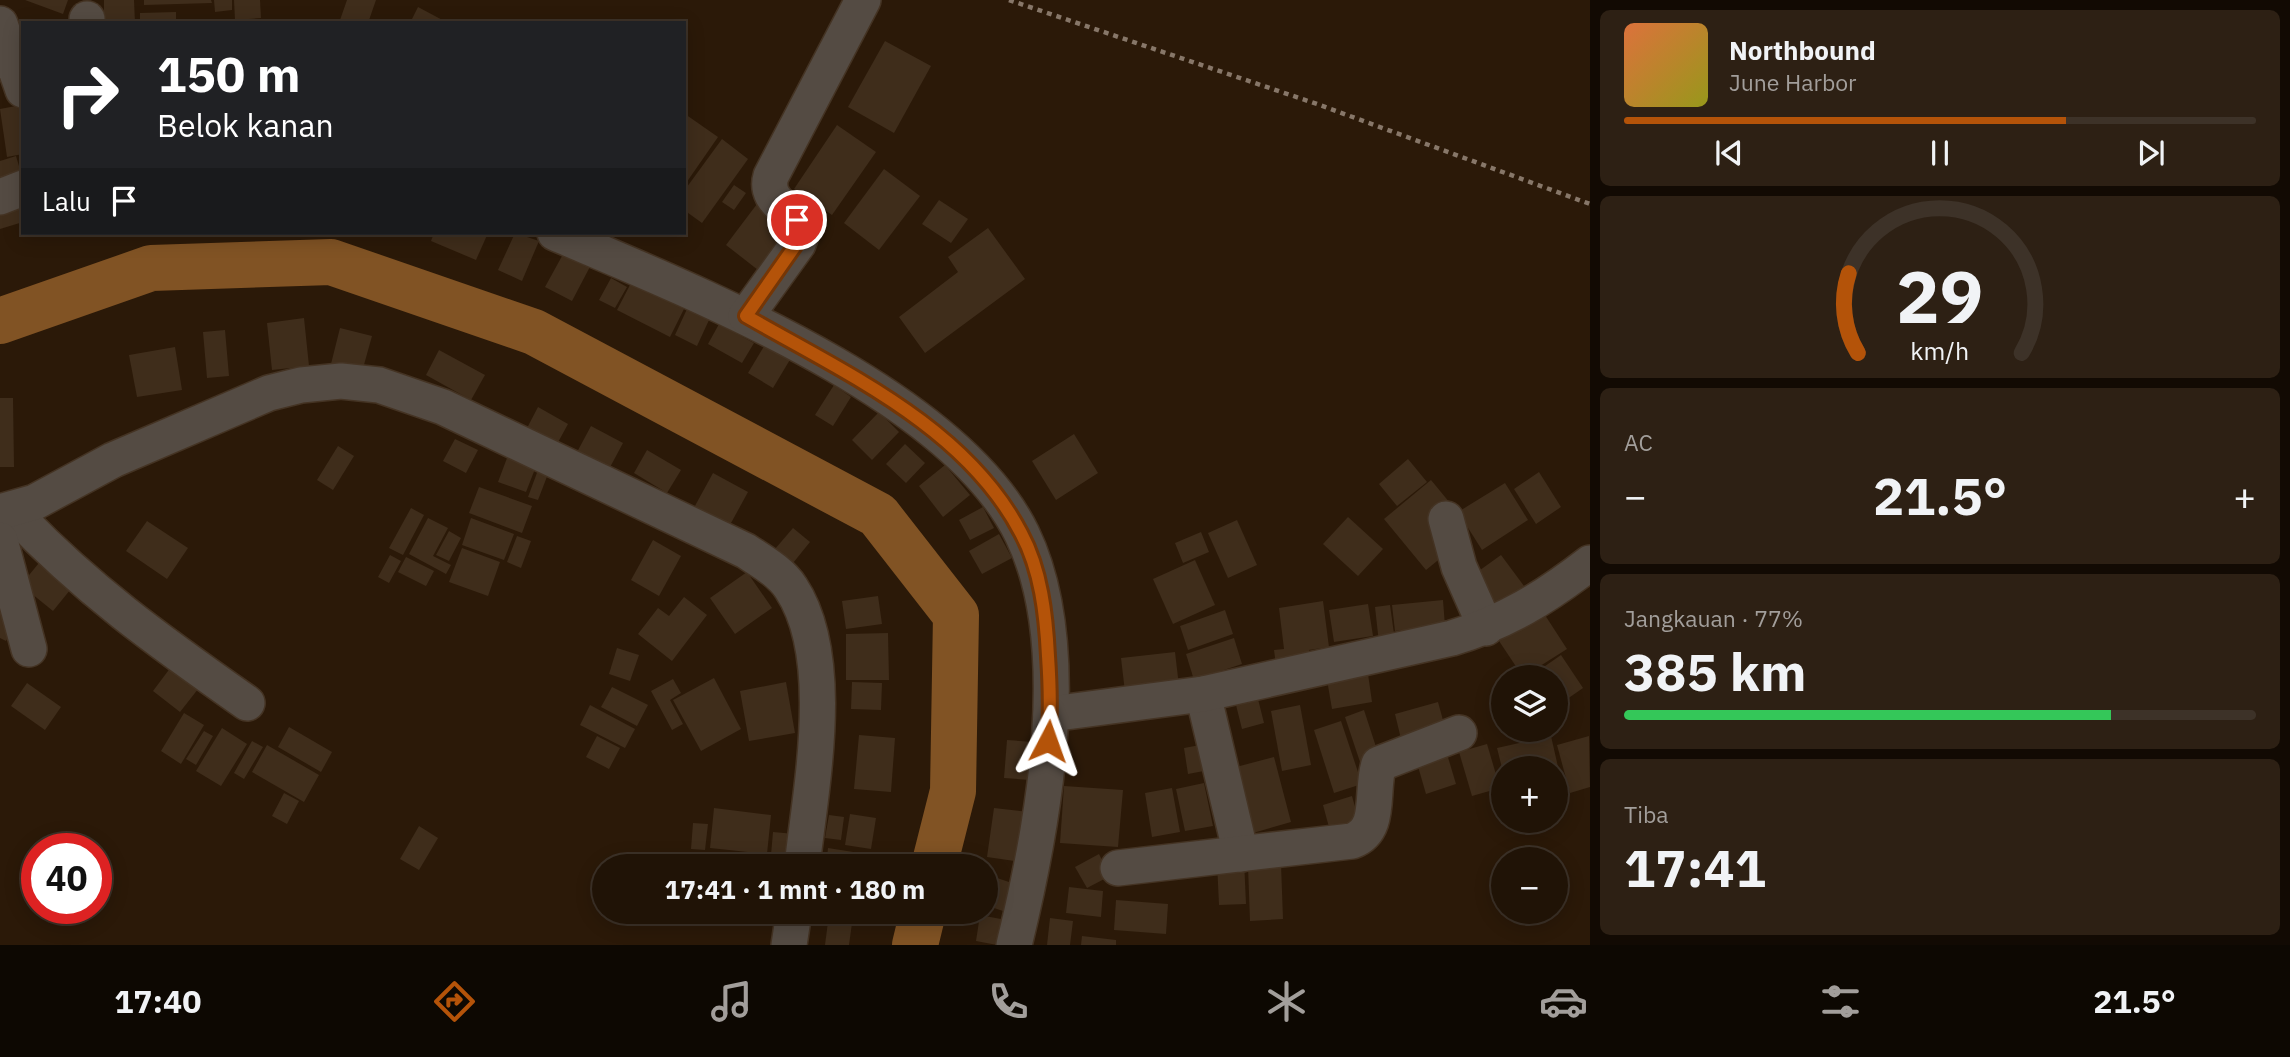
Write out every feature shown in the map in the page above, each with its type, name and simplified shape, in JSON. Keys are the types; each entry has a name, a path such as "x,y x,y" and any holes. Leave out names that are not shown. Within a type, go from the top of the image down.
{"street":[{"path":"746,316 802,232 797,220 771,197 767,187 771,176 863,0"},
{"path":"0,24 21,84"},
{"path":"0,197 21,189"},
{"path":"560,235 746,316 882,395 963,457 1001,498 1023,535 1040,586 1051,714 1040,821 1014,945"},
{"path":"4,521 113,460 268,393 301,385 341,381 379,385 443,407 746,551 771,568 790,587 807,621 815,654 817,688 813,773 803,854"},
{"path":"1446,519 1459,567 1486,628"},
{"path":"4,521 29,649"},
{"path":"4,521 51,553 135,625 247,703"},
{"path":"1051,714 1203,694 1486,628 1525,610 1590,563"},
{"path":"1203,694 1241,854"},
{"path":"1118,868 1363,837 1371,826 1379,764 1459,733"},
{"path":"789,945 792,924"}],"path":[{"path":"1009,0 1317,104 1590,204"}],"building":[{"path":"25,0 68,0 63,14"},
{"path":"104,0 134,0 135,21 104,21"},
{"path":"144,0 211,0 212,3 144,5"},
{"path":"214,0 232,0 232,10 215,12"},
{"path":"234,0 260,0 261,18 235,20"},
{"path":"347,0 376,0 369,21 340,20"},
{"path":"418,7 444,21 411,21"},
{"path":"176,12 176,21 140,21 140,13"},
{"path":"885,41 931,66 894,133 848,107"},
{"path":"21,105 21,154 7,157 0,109"},
{"path":"686,115 718,137 686,183"},
{"path":"837,125 876,152 832,215 794,189"},
{"path":"722,139 748,159 702,223 686,211 686,188"},
{"path":"16,156 21,176 0,183 0,161"},
{"path":"884,169 920,196 879,250 844,223"},
{"path":"734,185 746,193 734,210 722,202"},
{"path":"939,200 968,219 951,243 922,224"},
{"path":"757,204 789,229 758,270 726,245"},
{"path":"19,207 21,223 0,229 0,212"},
{"path":"988,228 1025,279 925,353 899,317 958,272 948,257"},
{"path":"433,235 487,235 476,260 431,241"},
{"path":"514,235 539,241 522,281 498,270"},
{"path":"567,247 593,261 572,301 545,287"},
{"path":"611,278 627,287 615,308 599,300"},
{"path":"631,283 684,309 670,337 617,310"},
{"path":"687,309 709,320 697,346 675,335"},
{"path":"304,318 309,366 272,370 267,323"},
{"path":"719,324 754,343 742,363 708,344"},
{"path":"340,328 372,336 362,372 331,364"},
{"path":"225,330 229,376 207,378 203,332"},
{"path":"769,338 794,353 773,388 748,373"},
{"path":"175,347 182,390 137,397 129,355"},
{"path":"439,350 485,375 471,400 426,375"},
{"path":"834,385 851,397 833,426 815,415"},
{"path":"0,398 13,398 14,467 0,467"},
{"path":"538,407 568,424 556,446 526,430"},
{"path":"879,412 899,432 872,460 852,440"},
{"path":"591,426 623,443 608,471 576,454"},
{"path":"1074,434 1098,473 1056,500 1032,461"},
{"path":"455,439 478,450 466,473 443,461"},
{"path":"905,444 925,463 906,483 886,464"},
{"path":"338,446 354,456 333,490 317,480"},
{"path":"647,450 681,470 667,493 634,473"},
{"path":"507,458 535,469 526,492 498,482"},
{"path":"1408,459 1427,482 1397,506 1379,484"},
{"path":"945,465 970,495 943,517 919,486"},
{"path":"538,470 548,474 538,500 528,497"},
{"path":"1539,472 1561,507 1536,524 1514,489"},
{"path":"713,473 748,492 725,534 690,515"},
{"path":"1431,480 1450,503 1453,548 1426,570 1384,519"},
{"path":"1505,483 1528,520 1482,550 1458,512"},
{"path":"479,487 532,506 522,533 469,513"},
{"path":"983,507 994,528 970,540 959,520"},
{"path":"411,508 424,515 403,555 389,548"},
{"path":"1348,517 1383,549 1358,576 1323,544"},
{"path":"428,518 448,528 433,556 451,565 446,574 409,554"},
{"path":"471,518 514,534 504,560 462,545"},
{"path":"1237,520 1257,565 1228,578 1208,533"},
{"path":"147,521 188,548 167,579 126,551"},
{"path":"793,528 810,542 793,563 775,549"},
{"path":"449,531 461,538 449,561 436,555"},
{"path":"1201,532 1209,552 1183,563 1175,543"},
{"path":"999,534 1012,558 982,574 969,551"},
{"path":"517,536 531,541 521,568 507,562"},
{"path":"653,540 681,556 659,596 631,580"},
{"path":"462,548 500,562 488,596 449,582"},
{"path":"47,553 79,579 53,611 21,585"},
{"path":"390,555 401,561 389,583 378,577"},
{"path":"1501,555 1524,586 1491,609 1469,578"},
{"path":"406,557 434,571 426,586 398,572"},
{"path":"1195,560 1215,605 1173,624 1153,579"},
{"path":"747,572 772,608 735,634 710,598"},
{"path":"0,593 18,619 6,641 0,638"},
{"path":"878,596 882,624 846,629 842,601"},
{"path":"684,597 707,615 672,661 638,634 658,608 669,616"},
{"path":"1443,600 1445,626 1395,631 1392,605"},
{"path":"1323,601 1329,647 1309,650 1310,660 1276,665 1274,650 1284,649 1279,608"},
{"path":"1368,604 1373,636 1334,642 1329,610"},
{"path":"1390,605 1395,641 1379,643 1375,607"},
{"path":"1225,610 1233,634 1188,650 1180,626"},
{"path":"1543,612 1567,649 1542,665 1515,665 1499,641"},
{"path":"888,633 889,680 846,680 846,634"},
{"path":"1234,638 1242,664 1194,680 1186,654"},
{"path":"617,648 639,655 630,681 609,674"},
{"path":"1175,652 1179,686 1125,692 1121,658"},
{"path":"1561,655 1568,665 1547,665"},
{"path":"174,663 202,684 180,712 153,691"},
{"path":"1568,666 1583,688 1568,698"},
{"path":"1367,667 1372,702 1332,709 1326,674"},
{"path":"714,678 741,729 701,751 673,700"},
{"path":"673,679 681,693 670,700 683,724 672,730 651,691"},
{"path":"786,682 795,733 749,741 740,691"},
{"path":"852,682 882,683 881,710 851,709"},
{"path":"27,683 61,707 45,730 11,706"},
{"path":"612,687 648,705 637,726 601,707"},
{"path":"1258,699 1264,723 1242,729 1236,705"},
{"path":"1438,702 1446,731 1402,743 1395,714"},
{"path":"590,705 635,729 625,748 580,725"},
{"path":"1300,705 1311,765 1282,771 1271,711"},
{"path":"1364,710 1379,756 1360,762 1345,717"},
{"path":"184,713 204,725 181,764 161,751"},
{"path":"1341,721 1362,784 1334,793 1314,730"},
{"path":"289,727 332,752 321,772 278,747"},
{"path":"222,728 247,744 221,786 196,771"},
{"path":"204,731 213,736 196,765 186,759"},
{"path":"859,735 895,738 891,792 854,789"},
{"path":"597,736 620,748 609,769 586,757"},
{"path":"1589,736 1590,787 1570,793 1568,756 1560,756 1557,745"},
{"path":"1007,740 1033,742 1030,780 1004,778"},
{"path":"252,741 263,747 244,779 234,773"},
{"path":"1524,742 1552,742 1556,756 1499,756 1497,748"},
{"path":"1487,744 1491,758 1491,791 1472,796 1459,752"},
{"path":"267,745 319,775 304,802 252,772"},
{"path":"1200,745 1204,771 1188,774 1184,748"},
{"path":"1447,754 1456,784 1426,794 1417,763"},
{"path":"1274,757 1291,822 1253,833 1236,767"},
{"path":"1204,783 1213,826 1185,831 1176,789"},
{"path":"1064,786 1123,790 1118,847 1060,843"},
{"path":"1172,788 1180,832 1152,837 1145,793"},
{"path":"284,793 299,801 287,824 272,816"},
{"path":"1352,796 1359,821 1330,831 1323,805"},
{"path":"714,808 771,815 767,854 710,848"},
{"path":"994,808 1028,812 1021,862 998,859 998,854 987,854"},
{"path":"850,814 876,818 871,849 845,845"},
{"path":"829,815 844,817 841,840 825,838"},
{"path":"693,823 708,824 705,850 691,849"},
{"path":"419,826 438,838 419,870 400,859"},
{"path":"773,832 795,834 793,854 771,854"},
{"path":"828,848 866,854 827,854"},
{"path":"1099,854 1110,876 1087,888 1075,867"},
{"path":"1244,860 1246,904 1219,905 1217,862"},
{"path":"1281,864 1283,919 1250,921 1248,866"},
{"path":"998,878 1015,884 1006,912 998,909"},
{"path":"1069,887 1103,891 1101,917 1066,913"},
{"path":"1116,900 1168,904 1166,934 1114,930"},
{"path":"998,918 1006,920 997,945 976,941 979,924 998,924"},
{"path":"1050,918 1073,921 1070,945 1047,945"},
{"path":"828,924 852,924 849,945 825,945"},
{"path":"1082,936 1116,940 1116,945 1081,945"}],"waterway":[{"path":"0,321 151,268 331,262 534,332 878,515 956,615 953,791 937,854"},
{"path":"915,945 920,924"}],"route":[{"path":"797,220 802,232 797,243 746,316 882,395 914,417 963,457 1001,498 1023,535 1040,586 1047,641 1051,714 1048,741"}]}
